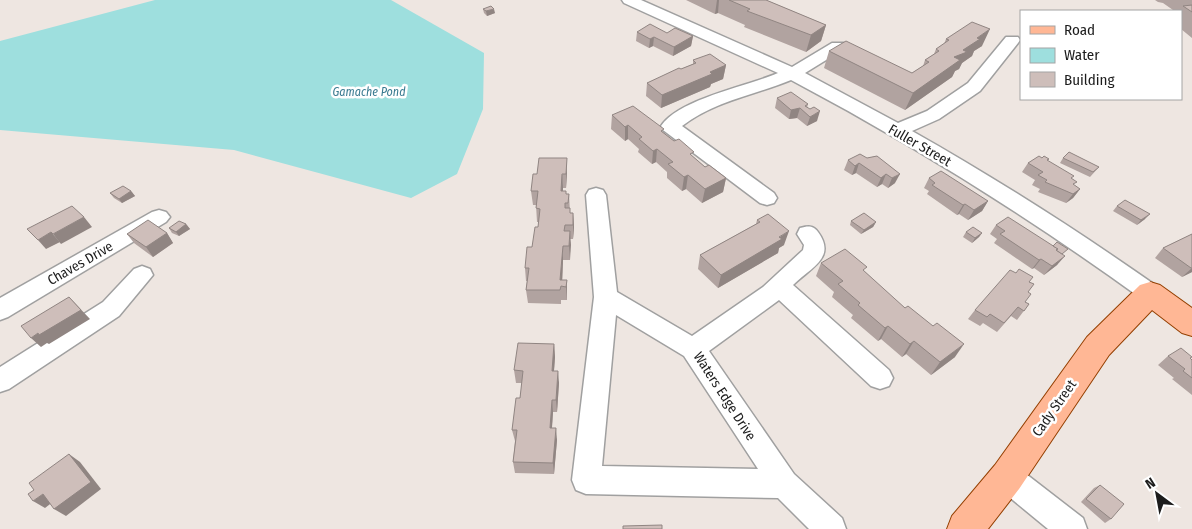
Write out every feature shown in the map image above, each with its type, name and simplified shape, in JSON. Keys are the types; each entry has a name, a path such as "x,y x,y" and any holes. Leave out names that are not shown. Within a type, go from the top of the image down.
{"main road":[{"name":"Fuller Street","path":"1150,293 1192,324"},
{"name":"Cady Street","path":"965,529 1008,477 1098,346 1150,293"}],"street":[{"name":"Fuller Street","path":"629,0 792,74 896,131 1047,221 1150,293"},
{"path":"767,198 670,126 678,118 724,98 792,74 847,50 822,39"},
{"path":"896,131 934,115 974,87 1012,40"},
{"path":"596,195 606,297 586,480 784,484"},
{"name":"Chaves Drive","path":"0,310 159,217"},
{"name":"Waters Edge Drive","path":"808,234 815,244 814,253 793,270 771,293 693,349 784,484 830,529"},
{"path":"0,381 111,310 142,274"},
{"path":"779,286 880,378"},
{"path":"606,297 693,349"},
{"path":"1008,477 1072,529"}],"water":[{"name":"Gamache Pond","path":"155,0 391,0 484,53 483,109 457,174 411,198 234,150 0,130 0,41"}],"building":[{"path":"729,0 766,0 826,25 811,35 747,11 750,9"},
{"path":"1192,5 1192,12 1183,6"},
{"path":"491,6 494,9 486,11 483,9"},
{"path":"972,22 990,29 977,38 980,39 963,50 967,52 954,57 960,60 913,93 829,51 846,41 912,73 929,62 925,60 939,51 936,49 949,40 946,39"},
{"path":"650,24 667,33 675,28 693,36 674,47 654,37 650,39 637,32"},
{"path":"710,54 726,65 710,72 712,74 662,95 647,83 679,68 681,69 696,63 693,60"},
{"path":"791,92 808,104 805,106 810,109 814,107 820,111 810,117 800,108 791,110 777,98"},
{"path":"633,106 664,129 661,131 674,141 679,139 694,152 690,154 705,167 709,165 726,178 705,189 688,175 684,177 668,164 673,162 657,149 653,151 639,139 642,137 628,125 625,127 612,115"},
{"path":"1069,152 1099,167 1093,172 1063,158"},
{"path":"860,154 867,158 877,156 900,174 892,178 886,174 881,178 859,163 855,166 848,160"},
{"path":"1039,156 1042,158 1044,156 1049,159 1047,160 1074,176 1071,178 1077,182 1073,184 1080,189 1073,194 1045,182 1047,180 1038,175 1043,172 1028,163"},
{"path":"539,158 567,158 566,174 562,174 561,191 566,191 566,194 569,194 568,203 565,203 565,208 570,208 570,213 573,213 573,225 565,225 564,231 570,231 569,246 563,246 560,280 567,280 566,287 561,286 560,290 526,290 529,268 525,268 527,247 532,247 535,227 538,227 540,209 536,208 538,191 531,191 533,174 537,174"},
{"path":"941,171 988,201 974,210 965,204 963,205 932,185 935,183 929,178"},
{"path":"123,186 131,191 119,199 110,193"},
{"path":"1125,200 1150,214 1141,220 1117,206"},
{"path":"72,206 84,217 53,234 51,232 38,240 27,229"},
{"path":"864,213 876,222 864,230 851,221"},
{"path":"768,214 789,231 779,237 782,239 721,275 700,255 760,222 757,220"},
{"path":"1008,217 1058,249 1056,250 1065,256 1052,266 1041,259 1039,260 1000,234 1005,231 996,225"},
{"path":"148,220 167,233 146,247 127,234"},
{"path":"179,221 186,224 176,232 169,228"},
{"path":"973,227 982,233 975,238 966,232"},
{"path":"1192,234 1192,268 1191,268 1163,248"},
{"path":"1057,242 1068,249 1062,254 1053,246"},
{"path":"845,249 867,267 863,270 905,308 908,306 933,326 937,323 964,344 940,362 914,341 910,344 888,326 885,328 858,305 860,303 838,284 843,281 821,263"},
{"path":"1019,269 1033,277 1029,282 1034,284 1028,292 1031,294 1025,302 1029,304 1024,311 1018,307 1004,323 990,314 987,317 975,310 1010,270 1016,273"},
{"path":"69,297 81,310 31,338 21,326"},
{"path":"518,343 554,344 552,371 558,371 556,400 552,400 550,428 556,428 553,463 513,462 517,430 512,430 516,398 520,398 523,371 514,370"},
{"path":"1181,348 1192,357 1190,358 1192,360 1192,378 1183,371 1185,369 1168,356"},
{"path":"69,454 91,482 54,509 43,494 33,501 28,494 34,490 29,483"},
{"path":"1100,485 1124,504 1111,519 1086,499"},
{"path":"662,525 662,529 623,529 623,526"}]}
